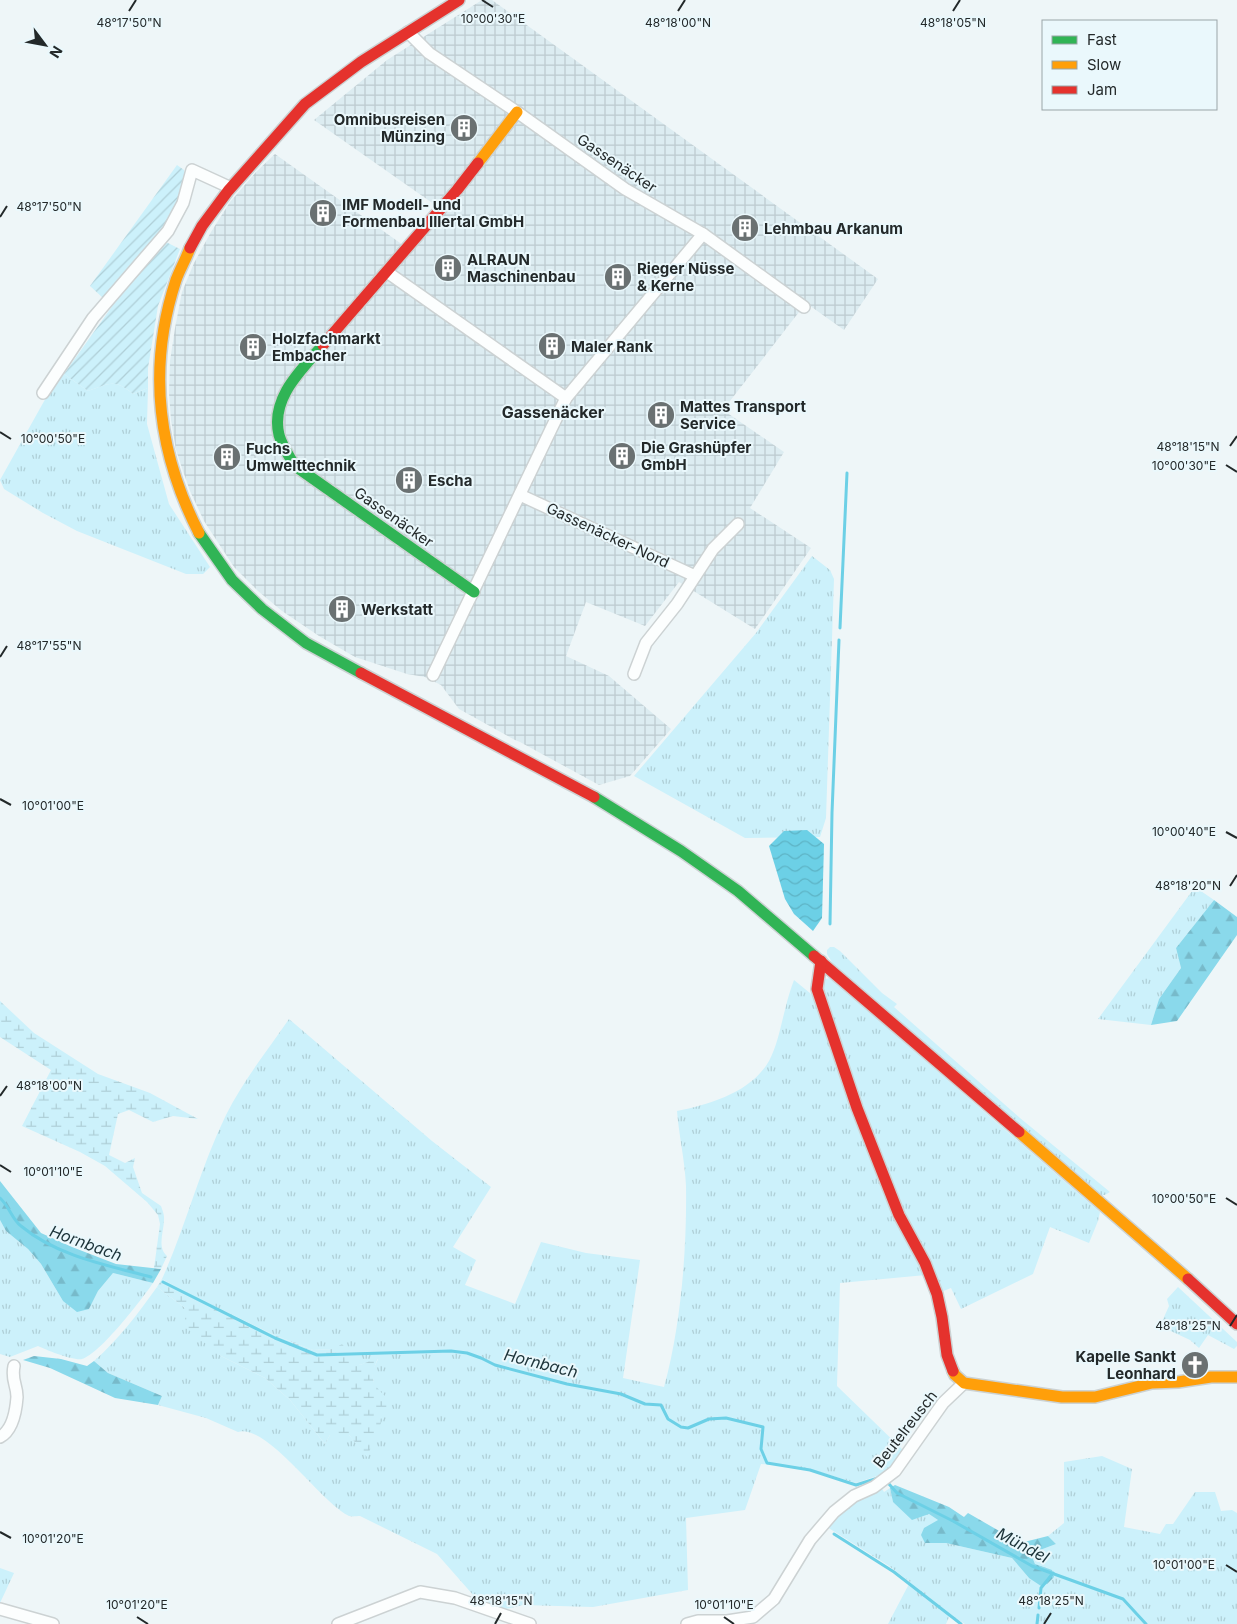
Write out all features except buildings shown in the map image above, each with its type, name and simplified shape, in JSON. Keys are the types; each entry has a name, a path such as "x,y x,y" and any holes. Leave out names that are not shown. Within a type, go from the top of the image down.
{"main road":[{"path":"459,0 363,61 304,106 229,187 195,239 179,274 166,312 160,353 158,392 162,433 178,491 190,517 207,546 243,593 306,643 599,800 642,826 738,891 1211,1299 1237,1324"},
{"name":"Gassenäcker","path":"474,592 295,466 283,448 277,424 279,405 289,384 458,190 517,112"},
{"path":"821,961 817,989 857,1108 900,1215 925,1264 937,1294 947,1355 955,1375 964,1384 1062,1397 1090,1397 1152,1383 1237,1377"}],"street":[{"name":"Gassenäcker","path":"408,32 429,53 517,112 625,189 702,234 804,307"},
{"path":"43,393 93,318 168,230 184,203 192,170 229,187"},
{"path":"433,675 566,398 702,234"},
{"path":"387,272 566,398"},
{"name":"Gassenäcker-Nord","path":"520,494 695,576"},
{"path":"634,674 646,643 677,604 712,549 738,524"},
{"path":"0,1437 9,1429 13,1420 17,1396 12,1376 14,1366"},
{"name":"Beutelreusch","path":"687,1624 698,1621 727,1621 753,1617 774,1599 810,1540 834,1512 854,1496 874,1487 895,1470 943,1403 964,1384"},
{"path":"338,1624 420,1592 454,1598 530,1624"},
{"path":"0,1609 53,1624"}],"shaded area":[{"path":"482,0 492,0 878,279 844,330 806,303 723,410 784,452 750,508 811,548 755,629 679,582 645,626 586,602 566,656 609,676 671,729 630,776 599,785 459,709 441,685 425,677 407,674 355,657 282,611 258,591 234,567 204,521 190,491 176,450 171,420 169,393 170,361 182,292 194,263 230,202 256,172 275,154 403,245 438,207 314,120 387,60"}],"green space":[{"path":"177,165 184,170 185,174 173,214 146,251 103,298 90,286"},
{"path":"166,242 180,249 158,306 148,368 148,388 133,394 121,386 111,384 88,391 64,374 118,298"},
{"path":"64,374 88,391 111,384 121,386 133,394 148,388 147,424 169,504 210,567 203,574 186,574 77,531 4,489 0,480 52,387"},
{"path":"812,556 830,570 834,579 826,818 820,837 745,838 634,776 756,633"},
{"path":"1195,887 1214,900 1176,948 1181,968 1159,999 1151,1025 1098,1019"},
{"path":"1214,900 1237,917 1237,935 1177,1021 1151,1025 1159,999 1181,968 1176,948"},
{"path":"830,947 840,951 882,993 897,1004 894,1007 1020,1118 1110,1192 1105,1195 1098,1195 833,964 827,954 827,950"},
{"path":"830,978 1100,1212 1089,1243 1050,1227 1033,1274 961,1309 951,1288 941,1292 882,1161 822,989 825,979"},
{"path":"794,980 816,998 926,1275 840,1283 837,1386 905,1452 883,1476 880,1475 856,1483 810,1469 761,1464 745,1510 686,1518 688,1590 593,1607 523,1605 501,1610 474,1596 437,1554 360,1516 349,1516 338,1509 279,1451 264,1440 250,1433 238,1432 206,1418 158,1405 162,1396 108,1373 94,1361 112,1344 157,1287 185,1308 221,1356 265,1378 290,1400 325,1444 330,1435 349,1435 367,1456 374,1384 372,1372 378,1359 360,1365 334,1349 313,1350 274,1335 162,1279 208,1156 226,1115 248,1078 289,1019 432,1141 491,1187 453,1247 476,1260 465,1285 515,1304 541,1242 586,1253 640,1260 623,1378 664,1387 675,1339 684,1261 686,1186 677,1111 703,1105 729,1095 741,1089 761,1072 775,1048"},
{"path":"0,1001 34,1033 98,1074 150,1093 198,1119 173,1116 153,1122 129,1110 118,1114 109,1155 125,1163 135,1158 133,1167 142,1193 161,1206 164,1222 161,1243 167,1256 161,1269 154,1268 160,1224 158,1215 147,1202 105,1166 80,1152 22,1126 51,1070 0,1037"},
{"path":"0,1181 41,1233 116,1264 161,1269 153,1283 113,1273 98,1291 89,1309 77,1312 63,1301 41,1264 28,1249 6,1231 0,1220"},
{"path":"0,1220 6,1231 28,1249 41,1264 63,1301 89,1309 98,1291 113,1273 153,1283 109,1337 90,1355 82,1359 67,1357 38,1346 10,1357 0,1354"},
{"path":"162,1279 274,1335 313,1350 333,1349 342,1344 360,1365 378,1358 373,1372 374,1382 390,1401 367,1457 349,1435 330,1435 325,1444 290,1400 265,1378 221,1356 185,1327 185,1308 157,1287"},
{"path":"1178,1287 1237,1342 1237,1346 1234,1349 1208,1335 1199,1348 1190,1340 1160,1326 1169,1306 1167,1299"},
{"path":"34,1356 61,1359 87,1366 94,1361 108,1373 162,1396 158,1405 115,1398 50,1368 23,1360"},
{"path":"1102,1456 1132,1469 1124,1527 1160,1534 1166,1524 1173,1524 1195,1492 1215,1492 1221,1511 1232,1510 1237,1513 1237,1624 965,1624 950,1615 946,1624 888,1624 910,1582 889,1566 827,1527 851,1503 881,1487 884,1492 890,1488 893,1502 929,1514 938,1520 925,1543 946,1543 1012,1558 1029,1578 1035,1564 1033,1558 1040,1550 1056,1544 1048,1536 1064,1523 1064,1462"},
{"path":"895,1485 949,1507 964,1517 968,1513 1020,1543 1048,1536 1056,1544 1040,1550 1033,1559 1035,1564 1052,1570 1054,1577 1047,1584 1041,1586 1029,1578 1012,1558 946,1543 925,1543 921,1535 924,1528 938,1520 929,1514 912,1520 893,1502 890,1488"},
{"path":"0,1568 14,1573 0,1603"}],"water":[{"path":"807,830 824,844 822,918 813,931 794,914 785,899 769,846 784,831"}],"waterway":[{"path":"840,628 847,473"},
{"path":"830,924 832,813 839,640"},
{"name":"Hornbach","path":"0,1198 21,1226 50,1245 100,1264 151,1277"},
{"name":"Hornbach","path":"163,1282 275,1338 317,1355 451,1351 467,1353 495,1365 567,1384 621,1394 645,1404 661,1405 668,1419 681,1427 688,1428 709,1419 726,1418 763,1427 761,1449 767,1463 810,1470 856,1485 878,1478"},
{"name":"Mündel","path":"889,1484 897,1493 953,1521 1032,1566 1123,1599 1146,1624"},
{"path":"834,1534 894,1572 961,1624"},
{"path":"1039,1608 1041,1588 1053,1573"},
{"path":"1037,1624 1038,1615"}],"traffic: fast":[{"path":"323,345 297,374 283,397 279,409 277,421 279,435 290,458 295,466 474,592"},
{"path":"199,533 232,580 262,609 306,643 361,673"},
{"path":"594,797 681,851 738,891 814,956"}],"traffic: slow":[{"path":"478,163 517,112"},
{"path":"190,248 176,280 167,313 161,345 159,377 161,409 166,440 174,471 199,533"},
{"path":"1019,1132 1188,1279"},
{"path":"953,1371 964,1383 1062,1397 1095,1397 1152,1383 1178,1382 1211,1377 1237,1377"}],"traffic: jam":[{"path":"190,248 202,226 228,191 305,104 361,62 459,0"},
{"path":"323,345 457,190 478,163"},
{"path":"361,673 594,797"},
{"path":"814,956 1019,1132"},
{"path":"821,961 817,989 857,1108 899,1215 925,1263 937,1294 947,1355 953,1371"},
{"path":"1188,1279 1237,1324"}],"place":[{"name":"Omnibusreisen Münzing","path":"464,128"},
{"name":"IMF Modell- und Formenbau Illertal GmbH","path":"323,213"},
{"name":"Lehmbau Arkanum","path":"745,228"},
{"name":"ALRAUN Maschinenbau","path":"448,268"},
{"name":"Rieger Nüsse & Kerne","path":"618,277"},
{"name":"Maler Rank","path":"552,346"},
{"name":"Holzfachmarkt Embacher","path":"253,347"},
{"name":"Mattes Transport Service","path":"661,415"},
{"name":"Die Grashüpfer GmbH","path":"622,456"},
{"name":"Fuchs Umwelttechnik","path":"227,457"},
{"name":"Escha","path":"409,480"},
{"name":"Werkstatt","path":"342,609"},
{"name":"Kapelle Sankt Leonhard","path":"1195,1365"}],"district":[{"name":"Gassenäcker","path":"553,412"}]}
